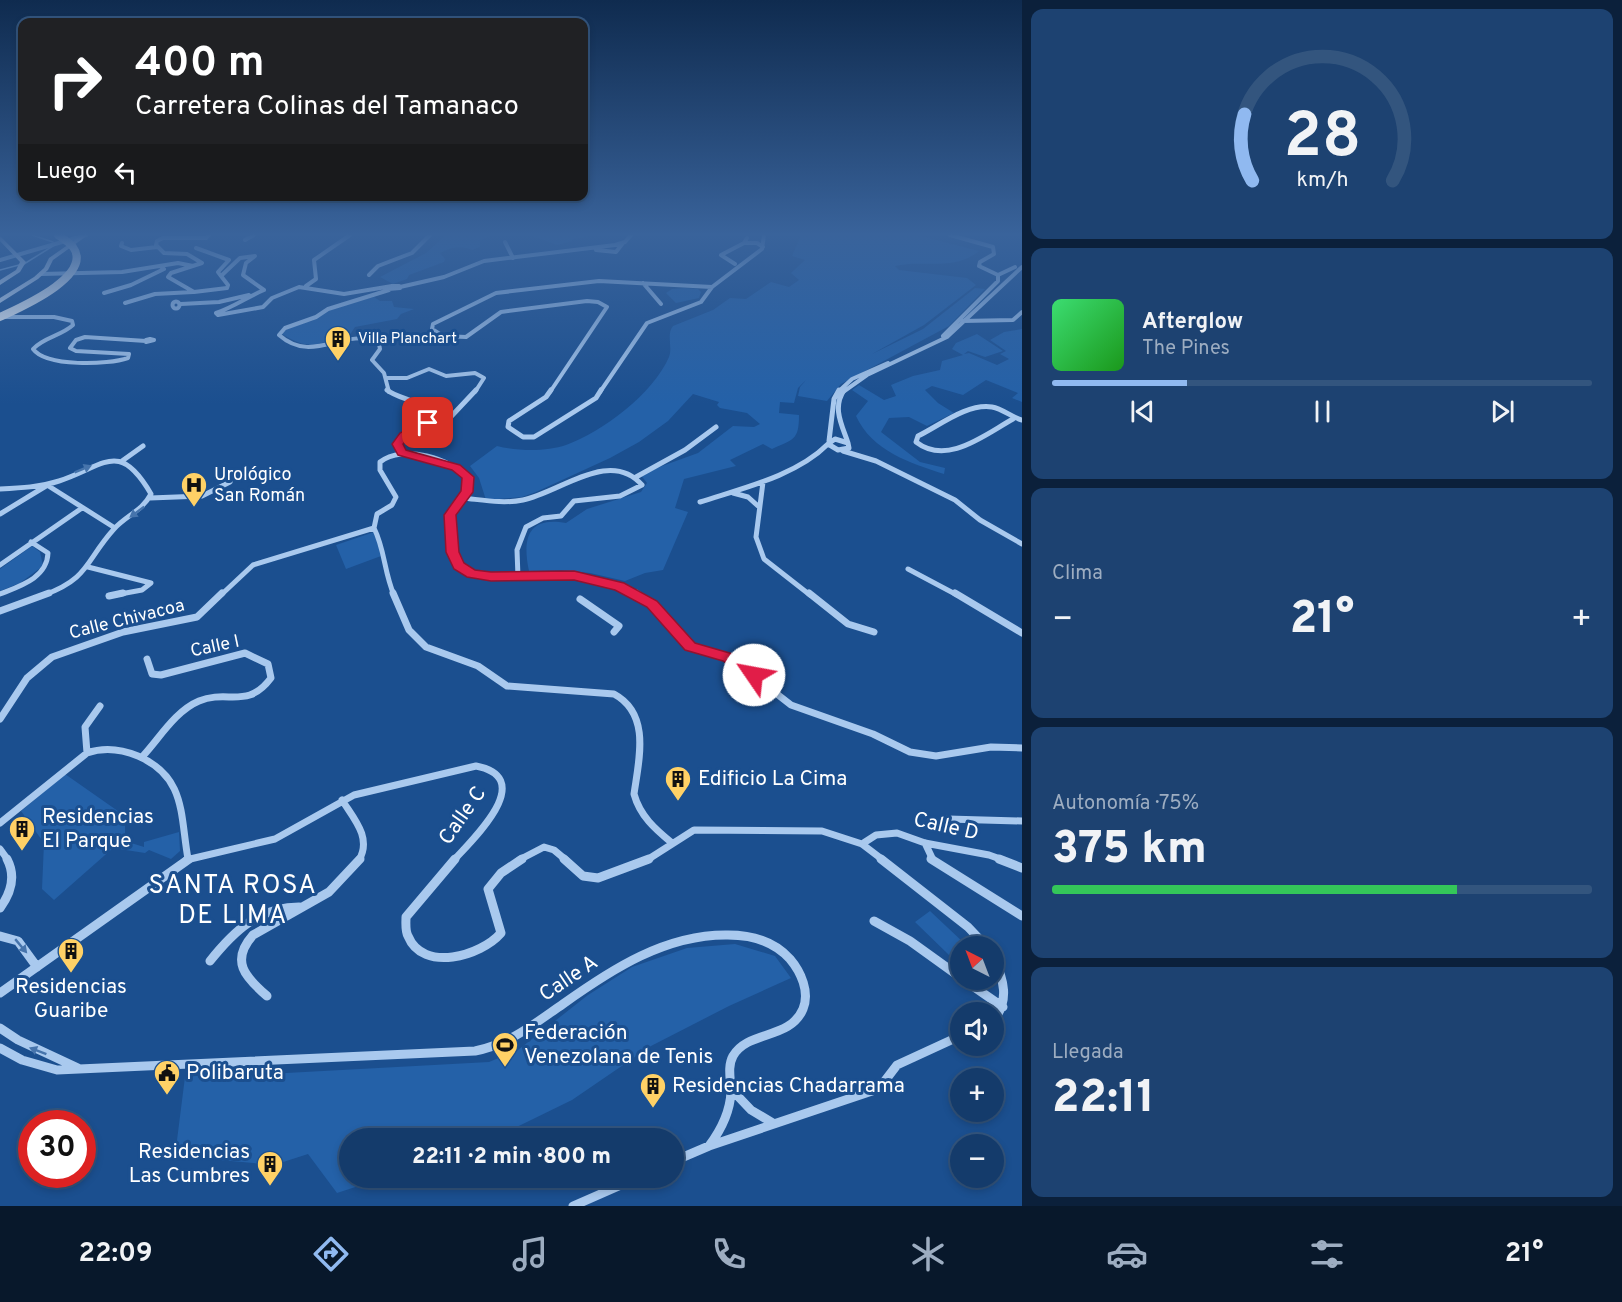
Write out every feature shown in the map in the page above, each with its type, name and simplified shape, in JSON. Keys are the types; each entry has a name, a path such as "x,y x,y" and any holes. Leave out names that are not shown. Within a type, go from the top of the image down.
{"highway":[{"path":"0,317 41,291"},
{"path":"0,317 38,302 51,291"}],"street":[{"path":"0,301 15,291"},
{"path":"104,293 111,291"},
{"path":"125,303 155,294 200,291"},
{"path":"262,291 247,297 238,306 219,310 216,313 218,315 263,307 275,297 293,291"},
{"path":"329,291 344,294 365,291"},
{"path":"380,291 328,309 316,317 285,328 279,335 295,346 310,350 327,343 375,338 381,347 372,360 384,370 388,392 416,401 425,409 429,418 428,423 400,439 398,444 402,453"},
{"path":"511,291 496,293 433,324 433,331 443,336 457,338 470,335 504,311 587,301 598,302 607,307 546,397 509,421 508,427 516,434 526,437 539,435 593,400 647,323 701,302 708,296 709,291"},
{"path":"650,291 661,304"},
{"path":"849,445 839,420 837,405 843,392 946,338 988,291"},
{"path":"963,320 970,316 994,291"},
{"path":"181,304 219,302 259,293"},
{"path":"963,320 981,322 1012,320 1022,312"},
{"path":"970,316 981,322"},
{"path":"0,317 19,320 54,318 72,321 73,325 70,328 49,336 33,349 38,356 49,360 116,363 128,357 129,354 82,352 72,350 71,345 79,340 99,336 113,336 129,343 146,340"},
{"path":"818,454 829,442 832,431 832,399 839,388 936,340 956,327"},
{"path":"387,378 407,378 429,369 446,376 470,372 481,375 484,378 474,393 445,423"},
{"path":"1013,418 949,452 933,453 916,442 918,436 982,406 997,408 1013,418 1022,420"},
{"path":"636,477 685,450 716,427"},
{"path":"829,442 839,439 906,478 955,500 980,520 1022,544"},
{"path":"829,442 840,450 876,461"},
{"path":"700,502 763,483 818,454 840,450 849,445"},
{"path":"0,514 47,485 98,464 122,461 143,446"},
{"path":"977,936 862,844 822,831 736,832 704,828 694,830 672,843 649,823 636,804 634,794 639,732 637,715 628,701 614,694 507,686 478,666 426,647 409,630 388,581 383,545 374,528 377,514 392,505 396,497 380,470 380,462 392,454 402,453 462,470 469,480 464,498 450,515 454,560 472,574 518,577 574,576 604,582 633,592 652,604 690,646 736,662 782,700 800,709 873,734 910,752 936,756 991,747 1022,748"},
{"path":"122,461 133,466 145,483 150,498"},
{"path":"464,498 496,502 525,500 584,476 620,470 636,477 642,485 637,490 604,499 574,501 561,516 540,518 531,524 518,540 515,550 518,577"},
{"path":"0,611 61,589 79,578 115,528 139,511 150,498 202,496 230,482"},
{"path":"763,483 758,506 758,544 771,566 848,624 874,632"},
{"path":"0,489 47,485 115,528"},
{"path":"752,486 762,492"},
{"path":"752,499 762,492"},
{"path":"729,493 752,499 758,506"},
{"path":"0,565 82,508"},
{"name":"Calle Chivacoa","path":"0,719 27,678 59,654 123,632 197,617 253,565 374,528"},
{"path":"0,594 38,575 47,564 49,558 45,549 32,542"},
{"path":"88,567 151,583 142,590 108,596"},
{"path":"908,569 1022,633"},
{"path":"580,599 619,626 614,632"},
{"name":"Calle I","path":"142,757 196,702 212,698 246,698 262,689 271,678 268,664 245,653 161,675 152,674 147,659"},
{"path":"87,753 83,726 100,706"},
{"path":"0,823 87,753 111,748 142,757 161,767 176,786 188,859"},
{"name":"Calle C","path":"0,993 188,859 275,838 342,800 375,788 466,766 485,767 497,775 503,788 502,795 496,809 406,917 405,932 412,946 422,953 440,956 478,951 499,938 501,927 488,896 488,889 501,873 527,853 544,847 554,850 583,876 598,878 637,866 672,843"},
{"path":"267,996 255,986 242,966 240,955 243,944 252,935 340,883 363,854 364,835 342,800"},
{"name":"Calle D","path":"948,819 1022,821"},
{"name":"Calle D","path":"862,844 876,835 889,832 924,843 989,855 1022,868"},
{"path":"924,843 931,859 938,865 1022,916"},
{"path":"0,849 10,863 13,877 9,892 0,908"},
{"path":"210,961 226,940 247,922 286,906 300,907"},
{"path":"873,921 910,941 950,969"},
{"name":"Calle A","path":"0,1048 40,1067 57,1070 488,1049 511,1041 565,1002 632,960 673,942 720,934 752,937 778,947 793,962 803,979 805,990 802,1012 788,1029 749,1043 735,1053 729,1070 732,1090 725,1120 709,1146"},
{"path":"0,936 18,940 37,967"},
{"path":"978,990 996,1002"},
{"path":"0,1028 24,1045 63,1059 78,1069"},
{"path":"684,1157 773,1123 872,1090 884,1082 897,1065 950,1041"},
{"path":"732,1090 751,1110 773,1123"},
{"path":"573,1206 614,1188"}],"shaded area":[{"path":"757,291 968,291 924,325 872,354 923,329 971,291 983,291 949,326 841,384 827,401 798,396 800,387 806,380 798,388 794,403 780,402 779,413 799,415 798,430 790,441 772,449 763,444 730,460 736,466 684,479 675,508 688,512 663,570 645,573 625,581 590,573 561,570 529,571 526,549 531,532 536,526 553,522 566,523 587,509 641,492 647,483 640,474 698,453 733,426 754,427 760,424 747,413 720,408 717,405 719,402 693,394 668,421 639,442 610,458 522,497 486,500 479,478 470,466 497,446 513,449 550,449 566,445 595,431 625,410 651,385 669,357 670,333 673,326 713,310 730,298 746,299"},
{"path":"701,292 699,298 676,303 666,293"},
{"path":"374,297 380,301 392,301 394,307 414,309 401,314 397,319 355,327 349,336 315,344 301,343 282,334 291,325 312,321 326,310"},
{"path":"1022,329 1022,402 1012,398 1018,393 986,380 963,395 932,386 925,390 938,403 954,413 927,426 909,417 889,418 881,432 920,462 945,468 944,474 905,460 882,447 863,428 856,416 868,401 852,390 859,385 884,400 896,396 891,385 913,376 940,370 942,361 963,355 952,349 956,343 977,334 1003,351 985,357 968,351 964,354 969,353 997,365 1009,359 1000,354 1006,351 990,340 1004,332"},
{"path":"374,532 381,556 346,569 336,545"},
{"path":"32,546 40,552 43,566 20,583 0,591 0,569"},
{"path":"65,774 125,816 125,841 144,847 144,842 179,832 180,851 171,859 149,850 145,853 113,848 54,900 42,889 44,843 21,811"},
{"path":"930,911 957,936 950,936 950,954 949,955 915,922"},
{"name":"Federación Venezolana de Tenis","path":"735,944 775,956 791,978 729,1006 651,1046 572,1100 515,1128 339,1128 339,1188 352,1188 337,1193 308,1154 274,1165 175,1156 185,1077 241,1072 251,1075 489,1062 518,1050 588,995 632,967 687,948"}],"place":[{"name":"Villa Planchart","path":"338,362"},
{"name":"Urológico San Román","path":"194,508"},
{"name":"Edificio La Cima","path":"678,802"},
{"name":"Residencias El Parque","path":"22,852"},
{"name":"Residencias Guaribe","path":"71,974"},
{"name":"Federación Venezolana de Tenis","path":"505,1068"},
{"name":"Polibaruta","path":"167,1096"},
{"name":"Residencias Chadarrama","path":"653,1109"},
{"name":"Residencias Las Cumbres","path":"270,1187"}],"district":[{"name":"SANTA ROSA DE LIMA","path":"233,901"}],"route":[{"path":"428,423 404,435 398,444 399,449 402,453 456,467 468,477 467,492 450,515 454,560 464,570 472,574 491,577 574,576 604,582 633,592 652,604 674,632 690,646 728,658 747,668 754,675"}]}
